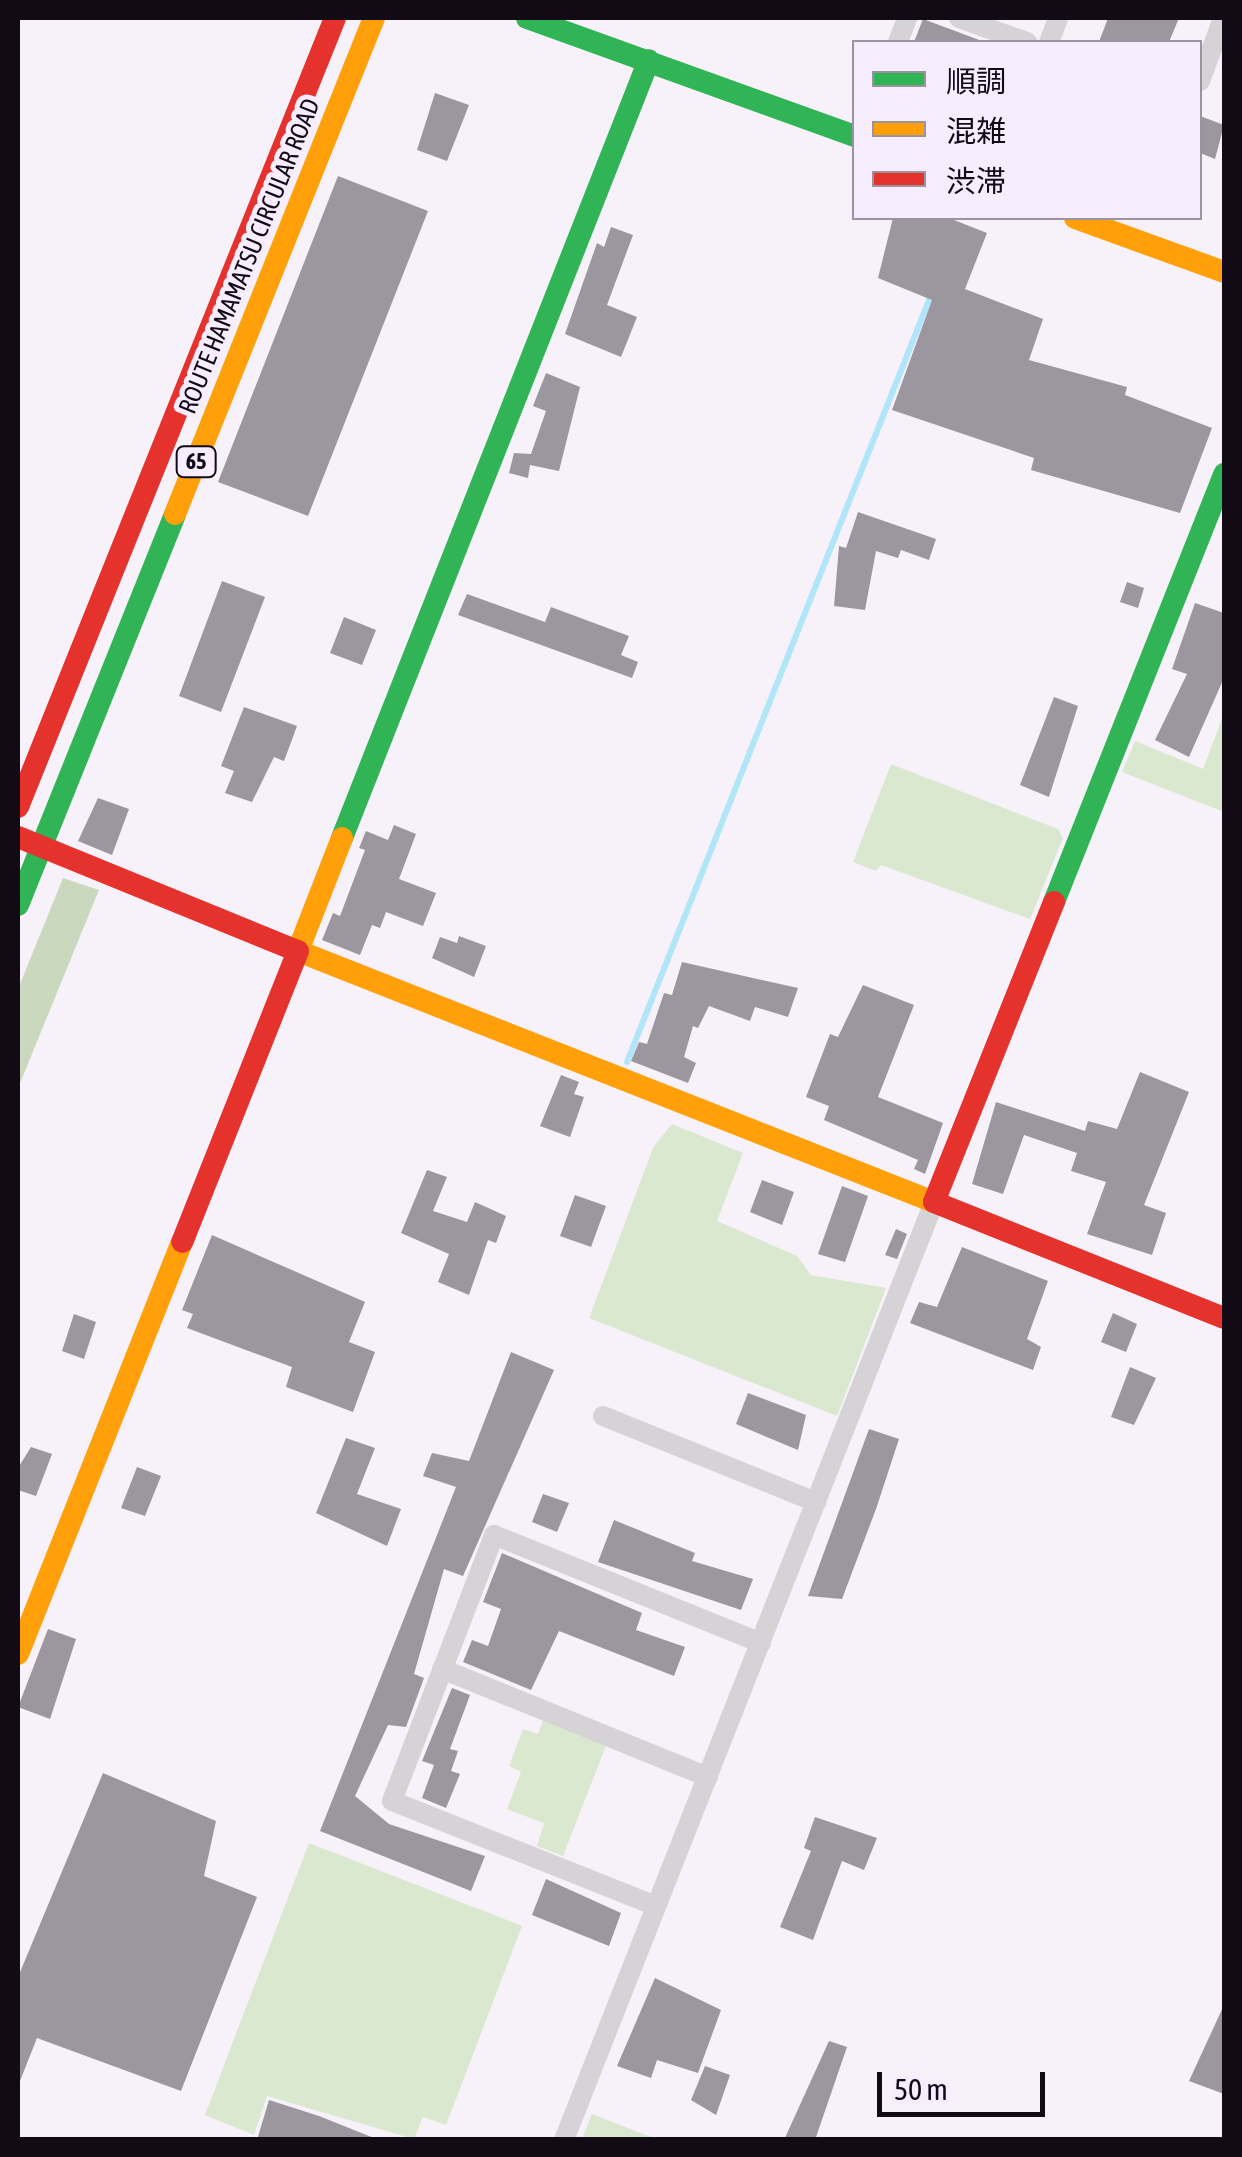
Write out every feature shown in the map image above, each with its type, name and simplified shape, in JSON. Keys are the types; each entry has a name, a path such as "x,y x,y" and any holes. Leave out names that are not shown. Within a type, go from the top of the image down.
{"street":[{"name":"ROUTE HAMAMATSU CIRCULAR ROAD","path":"18,807 335,18"},
{"name":"ROUTE HAMAMATSU CIRCULAR ROAD","path":"18,906 374,18"},
{"path":"528,18 852,135"},
{"path":"958,18 1021,40"},
{"path":"1202,76 1224,18"},
{"path":"18,1654 648,60"},
{"path":"1081,220 1224,272"},
{"path":"564,2140 1224,474"},
{"path":"18,837 1224,1318"},
{"path":"603,1416 816,1502"},
{"path":"656,1906 392,1800 494,1535 762,1643"},
{"path":"442,1669 708,1776"}],"green space":[{"path":"1224,713 1224,812 1122,772 1135,741 1203,769"},
{"path":"891,764 1058,829 1063,838 1030,919 881,865 876,871 853,862"},
{"path":"63,878 99,890 18,1088 18,989"},
{"path":"672,1124 743,1153 717,1221 797,1256 811,1275 886,1288 837,1416 589,1318 654,1146"},
{"path":"544,1718 607,1743 563,1856 537,1846 544,1823 507,1809 521,1772 509,1766 523,1729 538,1734"},
{"path":"309,1843 522,1926 446,2125 423,2117 414,2139 267,2096 254,2135 205,2115"},
{"path":"592,2114 656,2139 582,2139"}],"building":[{"path":"1108,18 1179,18 1170,40 1100,40"},
{"path":"923,19 979,40 915,40"},
{"path":"435,93 469,105 447,161 417,150"},
{"path":"1202,117 1224,125 1215,159 1202,154"},
{"path":"338,176 428,211 308,516 218,482"},
{"path":"892,220 954,220 987,233 965,289 1043,319 1029,360 1127,387 1125,395 1212,428 1180,513 1031,470 1034,458 892,410 932,300 878,278"},
{"path":"611,227 633,235 607,305 637,317 621,357 565,334 597,243 604,247"},
{"path":"546,373 580,387 559,471 530,465 528,478 509,473 514,453 531,454 546,411 533,406"},
{"path":"858,512 936,539 929,560 901,550 898,558 876,551 865,610 834,606 839,546 846,548"},
{"path":"222,581 265,597 221,712 179,696"},
{"path":"1127,582 1144,588 1138,608 1120,602"},
{"path":"467,594 545,622 551,607 629,636 621,655 638,662 632,678 458,615"},
{"path":"1195,603 1224,613 1224,678 1189,757 1155,740 1187,674 1172,669"},
{"path":"344,617 376,630 362,665 330,653"},
{"path":"1054,697 1078,706 1049,797 1020,785"},
{"path":"244,707 297,726 284,761 274,757 252,802 225,793 234,771 221,766"},
{"path":"98,798 129,809 112,855 78,841"},
{"path":"394,825 416,834 399,879 436,893 423,926 386,912 380,928 372,925 360,955 322,940 333,913 340,916 365,850 359,848 366,831 388,840"},
{"path":"459,936 486,946 474,977 432,958 440,937 457,943"},
{"path":"682,962 798,988 788,1017 755,1007 750,1021 709,1006 698,1028 693,1026 684,1057 696,1063 688,1083 631,1061 639,1042 647,1044 664,993 672,995"},
{"path":"863,985 914,1005 878,1097 943,1123 925,1174 914,1169 918,1160 824,1120 829,1106 806,1097 830,1034 838,1037"},
{"path":"1140,1072 1189,1092 1144,1205 1166,1213 1152,1255 1087,1234 1106,1182 1071,1171 1077,1153 1024,1135 1003,1194 972,1184 996,1102 1085,1131 1088,1121 1117,1129"},
{"path":"561,1075 579,1082 574,1094 584,1097 570,1137 540,1126"},
{"path":"427,1170 447,1177 433,1211 467,1222 475,1202 506,1216 496,1243 488,1240 469,1295 438,1282 449,1254 401,1233"},
{"path":"762,1180 794,1192 782,1225 750,1212"},
{"path":"842,1186 868,1196 845,1262 818,1254"},
{"path":"575,1195 606,1206 591,1247 560,1236"},
{"path":"896,1229 907,1234 897,1259 885,1255"},
{"path":"212,1235 365,1302 349,1342 375,1352 353,1412 286,1387 292,1367 187,1328 193,1314 182,1310"},
{"path":"962,1247 1048,1281 1027,1339 1041,1347 1033,1370 910,1323 919,1302 937,1307"},
{"path":"1113,1313 1137,1324 1126,1352 1101,1342"},
{"path":"74,1314 96,1322 84,1359 62,1351"},
{"path":"511,1352 554,1370 463,1576 444,1569 414,1674 424,1678 406,1727 388,1725 355,1796 389,1824 485,1856 471,1891 320,1831 456,1487 423,1476 432,1453 469,1461"},
{"path":"1130,1367 1156,1378 1134,1425 1111,1417"},
{"path":"748,1393 806,1415 798,1450 736,1424"},
{"path":"869,1429 899,1439 876,1509 842,1599 808,1596"},
{"path":"346,1438 375,1448 357,1494 401,1509 387,1546 316,1513"},
{"path":"31,1447 52,1454 36,1496 18,1490 18,1468"},
{"path":"137,1467 161,1476 145,1516 121,1508"},
{"path":"543,1494 569,1503 557,1532 532,1522"},
{"path":"614,1520 695,1553 692,1561 753,1579 741,1610 598,1562"},
{"path":"502,1553 642,1613 636,1630 685,1647 674,1676 559,1631 531,1690 463,1662 472,1640 488,1646 501,1609 483,1602"},
{"path":"48,1629 76,1639 50,1719 18,1707"},
{"path":"452,1688 470,1695 450,1749 458,1751 451,1771 460,1774 446,1808 422,1798 434,1765 422,1761"},
{"path":"103,1773 216,1821 204,1876 257,1897 181,2091 37,2038 18,2086 18,1977"},
{"path":"815,1817 877,1838 864,1870 842,1861 813,1940 780,1927 811,1851 804,1848"},
{"path":"546,1879 621,1913 609,1946 532,1915"},
{"path":"655,1978 721,2010 698,2073 657,2060 651,2078 617,2066"},
{"path":"1224,2005 1224,2094 1189,2081"},
{"path":"829,2041 847,2047 815,2140 784,2140"},
{"path":"705,2066 730,2075 716,2115 691,2100"},
{"path":"269,2100 319,2116 379,2140 257,2140"}],"waterway":[{"path":"627,1062 931,295"}],"traffic: fast":[{"path":"527,18 852,135"},
{"path":"342,838 649,60"},
{"path":"1054,902 1224,474"},
{"path":"18,905 175,514"}],"traffic: slow":[{"path":"175,514 374,18"},
{"path":"1081,220 1224,272"},
{"path":"342,838 298,951 934,1202"},
{"path":"18,1654 182,1242"}],"traffic: jam":[{"path":"18,807 335,18"},
{"path":"18,837 298,951 182,1242"},
{"path":"1054,902 934,1202 1224,1318"}]}
